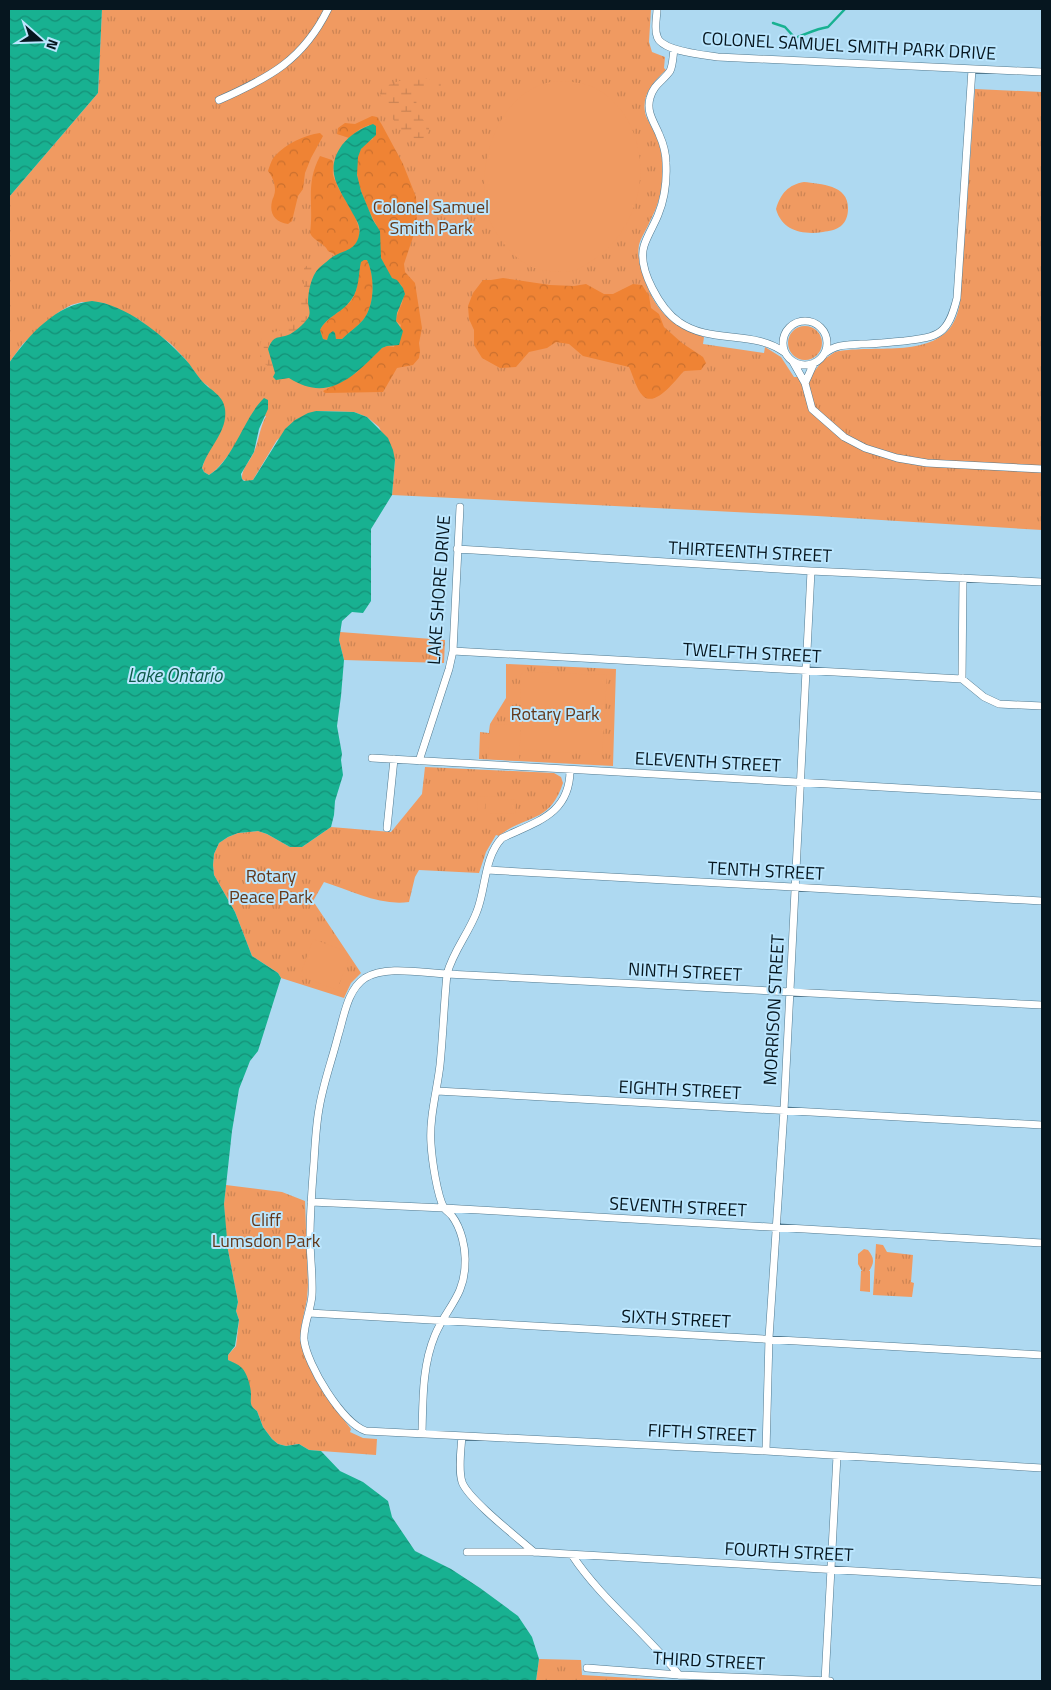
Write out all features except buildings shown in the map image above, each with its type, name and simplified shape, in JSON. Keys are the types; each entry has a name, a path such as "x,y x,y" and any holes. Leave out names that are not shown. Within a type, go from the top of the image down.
{"street":[{"path":"219,100 250,86 283,66 316,30 328,9"},
{"name":"COLONEL SAMUEL SMITH PARK DRIVE","path":"657,9 656,36 660,42 674,49 718,57 1042,72"},
{"path":"674,49 670,70 654,88 649,104 650,114 659,132 665,152 667,173 665,193 644,246 643,254 650,282 663,307 675,319 688,327 716,335 769,343 784,352 793,362 805,383 812,409 818,416 844,437 875,452 897,458 927,462 1042,469"},
{"path":"793,362 807,365 814,363 838,345 930,338 941,331 952,317 957,298 972,69"},
{"path":"784,352 783,337 786,330 791,325 805,320 819,325 824,331 827,338 825,353"},
{"path":"769,343 783,337"},
{"path":"827,338 838,345"},
{"path":"805,383 814,363"},
{"name":"LAKE SHORE DRIVE","path":"419,761 449,669 452,651 460,506"},
{"name":"THIRTEENTH STREET","path":"457,549 811,571 1042,582"},
{"name":"MORRISON STREET","path":"766,1451 769,1338 784,1110 811,571"},
{"path":"963,578 962,679 984,697 999,704 1042,706"},
{"name":"TWELFTH STREET","path":"452,651 962,679"},
{"name":"ELEVENTH STREET","path":"372,758 1042,796"},
{"path":"387,828 394,759"},
{"path":"422,1433 426,1366 435,1335 460,1292 466,1262 463,1242 458,1228 452,1216 444,1208 431,1144 432,1121 443,1036 447,974 454,953 477,912 487,870 495,848 502,838 539,823 556,808 568,786 570,770"},
{"name":"TENTH STREET","path":"487,870 1042,901"},
{"path":"309,1313 312,1294 311,1202 319,1110 346,1008 353,991 364,979 385,970 447,974"},
{"name":"NINTH STREET","path":"447,974 1042,1006"},
{"name":"EIGHTH STREET","path":"437,1091 1042,1126"},
{"name":"SEVENTH STREET","path":"311,1202 1042,1243"},
{"name":"SIXTH STREET","path":"309,1313 1042,1355"},
{"name":"FIFTH STREET","path":"309,1313 304,1338 306,1350 331,1398 346,1418 360,1429 366,1431 766,1451 1042,1468"},
{"path":"462,1436 460,1474 464,1487 473,1498 534,1552"},
{"path":"825,1681 836,1456"},
{"name":"FOURTH STREET","path":"468,1552 534,1552 1042,1582"},
{"path":"572,1555 586,1575 663,1655 679,1675"},
{"name":"THIRD STREET","path":"587,1668 679,1675 692,1678 830,1681"}],"green space":[{"name":"Colonel Samuel Smith Park","path":"102,9 651,9 649,42 652,52 665,57 664,68 666,70 652,85 645,102 646,116 662,156 659,200 638,249 640,264 647,287 658,307 665,315 692,333 704,337 703,344 764,353 765,347 781,357 794,377 810,377 823,360 835,352 912,347 940,337 950,328 958,313 960,303 975,89 1042,92 1042,530 817,516 392,495 395,460 379,427 367,417 354,412 316,411 277,440 253,480 247,482 242,479 243,472 255,449 266,416 252,414 227,456 215,471 209,475 202,468 206,456 222,429 225,410 208,386 202,382 186,360 171,344 138,319 104,303 82,302 71,305 40,327 22,345 9,363 9,197 98,93"},
{"path":"419,77 440,82 441,85 440,87 422,89 416,97 417,111 429,128 429,131 421,141 413,139 401,130 391,116 380,94 382,88 391,84"},
{"path":"558,81 590,86 599,90 614,102 633,131 639,151 638,191 633,210 624,228 596,258 569,272 538,269 521,261 506,246 494,229 487,212 484,192 489,150 496,130 507,111 521,97 538,86"},
{"path":"372,116 377,117 382,125 403,164 416,197 417,225 404,264 405,272 415,283 422,328 419,358 413,365 397,368 383,392 325,393 323,391 356,373 382,348 387,346 394,347 401,325 396,321 404,295 403,289 390,276 382,260 377,228 366,204 358,179 358,156 363,146 373,139 369,125 360,129 349,138 337,134 338,128 345,123 355,124"},
{"path":"320,133 323,136 305,173 303,189 298,196 292,221 288,224 280,221 274,217 271,210 275,190 273,180 268,171 272,161 279,152 290,144 302,138"},
{"path":"320,156 332,160 334,178 356,218 358,227 357,242 346,252 335,256 310,233 311,185 315,166"},
{"path":"804,182 833,187 844,195 848,211 841,226 830,231 808,233 794,230 783,222 776,209 780,198 789,188"},
{"path":"367,260 370,267 372,282 372,299 367,314 361,323 342,339 336,339 335,336 327,340 323,339 320,330 323,325 346,306 354,296 361,261"},
{"path":"319,261 324,264 314,276 310,286 307,319 294,332 274,339 269,345 268,351 274,371 265,364 260,356 262,338 264,335 281,330 291,324 299,314 300,300 304,289 304,268 309,264"},
{"path":"503,278 550,285 574,286 586,284 604,294 613,294 633,284 642,285 649,296 651,308 659,314 664,327 682,343 703,357 706,363 701,370 684,371 660,395 648,399 638,390 629,367 583,356 569,344 556,342 547,348 529,352 516,367 500,368 482,358 474,345 474,330 469,319 468,306 473,293 483,280"},
{"path":"805,326 812,327 817,331 821,336 821,350 817,355 812,359 805,360 798,359 793,355 789,350 788,343 789,336 793,331 798,327"},
{"path":"340,632 445,640 444,663 344,660 339,640"},
{"name":"Rotary Park","path":"506,664 616,669 613,766 479,759 480,732 489,733 490,724 506,698"},
{"path":"523,672 607,675 602,755 524,749 524,708 521,706 520,676"},
{"path":"490,724 521,725 519,761 488,759"},
{"name":"Rotary Peace Park","path":"425,767 554,773 561,777 563,783 558,796 544,812 508,829 499,836 496,835 486,852 479,873 419,870 415,877 409,902 398,903 377,900 324,882 313,901 361,973 351,983 344,998 281,978 278,973 252,956 235,912 214,875 214,854 219,843 238,833 258,831 290,847 302,847 331,827 391,832 422,794"},
{"path":"478,796 516,800 515,814 486,813 486,798 484,799 484,811 477,811"},
{"path":"313,939 345,951 349,958 337,990 300,976"},
{"name":"Cliff Lumsdon Park","path":"226,1185 282,1192 305,1201 308,1285 301,1328 302,1347 315,1379 326,1397 351,1429 350,1432 363,1438 377,1439 376,1455 309,1450 299,1444 286,1446 278,1444 263,1427 257,1411 250,1404 251,1393 235,1364 228,1360 228,1355 236,1346 239,1320 236,1311 238,1302 225,1223"},
{"path":"876,1244 883,1245 887,1252 913,1255 911,1282 914,1283 912,1297 873,1295"},
{"path":"864,1249 868,1250 873,1260 869,1271 870,1292 860,1291 862,1271 858,1264 858,1254"},
{"path":"539,1659 581,1660 582,1675 683,1681 536,1681"}],"water":[{"path":"9,9 102,9 98,93 9,197"},
{"path":"373,124 376,126 376,135 361,149 358,157 357,175 361,191 373,220 380,231 381,258 392,278 397,280 405,294 397,313 396,321 403,331 399,345 382,348 362,368 340,383 329,387 317,388 303,385 289,378 276,380 273,377 275,373 268,349 272,341 293,332 308,318 310,311 308,303 309,289 316,271 332,257 353,247 358,240 358,224 339,188 334,172 334,164 336,155 345,141 356,132","holes":["367,260 372,282 372,299 367,314 361,323 342,339 336,339 333,331 329,334 327,340 323,339 320,330 327,321 351,300 357,286 361,262"]},
{"name":"Lake Ontario","path":"92,301 105,303 130,314 155,331 187,361 204,384 222,400 225,409 224,425 202,468 209,475 225,460 250,416 264,398 268,400 268,409 259,429 254,452 241,474 244,481 253,480 285,429 295,420 316,411 354,412 367,417 388,438 393,450 395,460 392,495 371,529 371,601 363,613 352,612 342,621 339,640 344,660 337,726 342,754 343,775 335,801 331,827 302,847 290,847 258,831 238,833 219,843 214,854 214,875 235,912 252,956 278,973 281,978 258,1051 250,1061 239,1089 232,1131 224,1204 228,1250 238,1302 236,1311 239,1320 235,1346 228,1355 228,1360 237,1364 246,1373 252,1406 257,1411 263,1427 272,1439 278,1444 286,1446 299,1444 309,1450 321,1451 340,1471 363,1482 388,1501 392,1517 415,1551 451,1569 518,1616 532,1637 539,1659 536,1681 9,1681 9,363 25,342 44,323 67,308 79,303"}],"waterway":[{"path":"773,23 785,27 795,38 828,27 845,9"}]}
